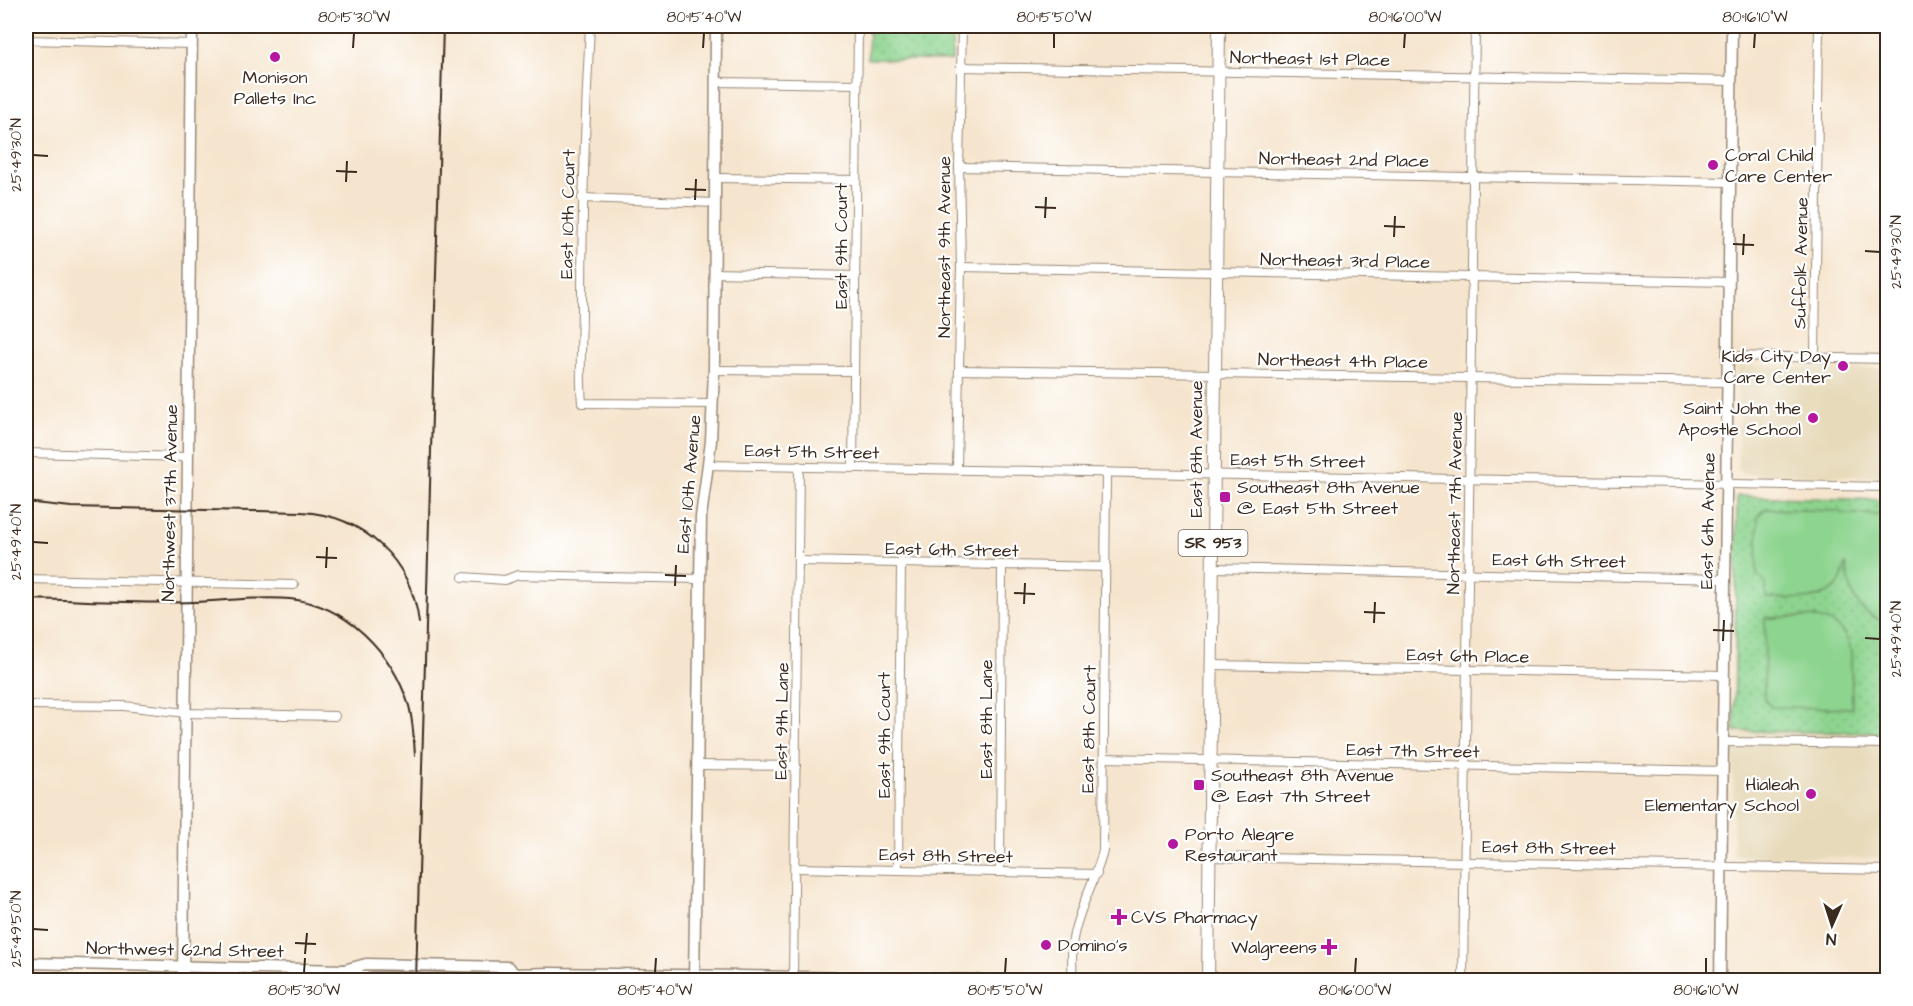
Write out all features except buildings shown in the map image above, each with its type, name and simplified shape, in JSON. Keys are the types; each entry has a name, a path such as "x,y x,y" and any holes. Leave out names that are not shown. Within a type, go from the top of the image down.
{"main road":[{"name":"East 8th Avenue","path":"1208,981 1219,26"}],"street":[{"name":"Northwest 37th Avenue","path":"183,981 186,457 192,26"},
{"name":"East 10th Court","path":"590,26 582,198 580,381 582,403 712,404"},
{"name":"East 10th Avenue","path":"694,978 701,514 708,465 714,370 717,26"},
{"name":"East 9th Court","path":"853,467 858,26"},
{"name":"Northeast 9th Avenue","path":"957,469 962,26"},
{"name":"Northeast 7th Avenue","path":"1463,981 1475,26"},
{"name":"East 6th Avenue","path":"1720,981 1732,26"},
{"name":"Suffolk Avenue","path":"1815,357 1819,26"},
{"path":"26,40 192,44"},
{"name":"Northeast 1st Place","path":"961,68 1731,81"},
{"path":"715,82 857,84"},
{"name":"Northeast 2nd Place","path":"959,167 1729,182"},
{"path":"715,178 856,180"},
{"path":"582,198 715,203"},
{"name":"Northeast 3rd Place","path":"961,267 1728,282"},
{"path":"714,273 856,276"},
{"path":"1727,356 1887,358"},
{"path":"714,370 854,371"},
{"name":"Northeast 4th Place","path":"959,370 1726,382"},
{"path":"26,453 186,457"},
{"name":"East 5th Street","path":"708,465 1887,487"},
{"name":"East 9th Lane","path":"793,977 800,466"},
{"name":"East 8th Court","path":"1072,981 1073,938 1097,874 1103,850 1106,472"},
{"name":"East 6th Street","path":"798,561 1106,567"},
{"name":"East 9th Court","path":"898,870 901,564"},
{"name":"East 8th Lane","path":"1000,872 1002,566"},
{"name":"East 6th Street","path":"1213,568 1724,579"},
{"path":"463,577 505,580 518,575 699,579"},
{"path":"26,579 294,585"},
{"name":"East 6th Place","path":"1212,664 1723,675"},
{"path":"26,705 124,706 186,713 335,716"},
{"path":"1722,742 1887,744"},
{"name":"East 7th Street","path":"1104,758 1722,771"},
{"path":"698,765 796,766"},
{"name":"East 8th Street","path":"1209,857 1887,870"},
{"name":"East 8th Street","path":"795,868 1097,874"},
{"name":"Northwest 62nd Street","path":"26,963 344,970 366,964 508,967 515,974 508,980 366,977 344,970"},
{"path":"515,974 981,981"}],"shaded area":[{"name":"Saint John the Apostle School","path":"1738,366 1887,369 1887,477 1744,474 1741,472 1738,468"},
{"name":"Hialeah Elementary School","path":"1734,731 1887,733 1887,858 1733,856"}],"green space":[{"path":"869,26 952,26 952,61 868,59"},
{"path":"1737,496 1887,500 1887,733 1734,731"},
{"path":"1765,509 1887,515 1887,622 1867,613 1856,600 1846,563 1838,585 1823,595 1804,599 1766,598 1766,583 1757,575 1758,516"},
{"path":"1765,618 1818,618 1839,628 1851,652 1852,708 1771,707 1764,699"}],"railway":[{"path":"416,980 443,26"},
{"path":"26,502 71,507 301,512 324,515 345,522 364,532 381,545 395,561 406,580 415,601 419,623"},
{"path":"26,599 173,602 278,598 311,603 348,621 365,634 391,667 409,706 415,755"}],"place":[{"name":"Monison Pallets Inc","path":"275,57"},
{"name":"Coral Child Care Center","path":"1713,165"},
{"name":"Kids City Day Care Center","path":"1843,366"},
{"name":"Saint John the Apostle School","path":"1813,418"},
{"name":"Southeast 8th Avenue @ East 5th Street","path":"1225,497"},
{"name":"Southeast 8th Avenue @ East 7th Street","path":"1199,785"},
{"name":"Hialeah Elementary School","path":"1811,794"},
{"name":"Porto Alegre Restaurant","path":"1173,844"},
{"name":"CVS Pharmacy","path":"1119,917"},
{"name":"Domino's","path":"1046,945"},
{"name":"Walgreens","path":"1329,947"}]}
